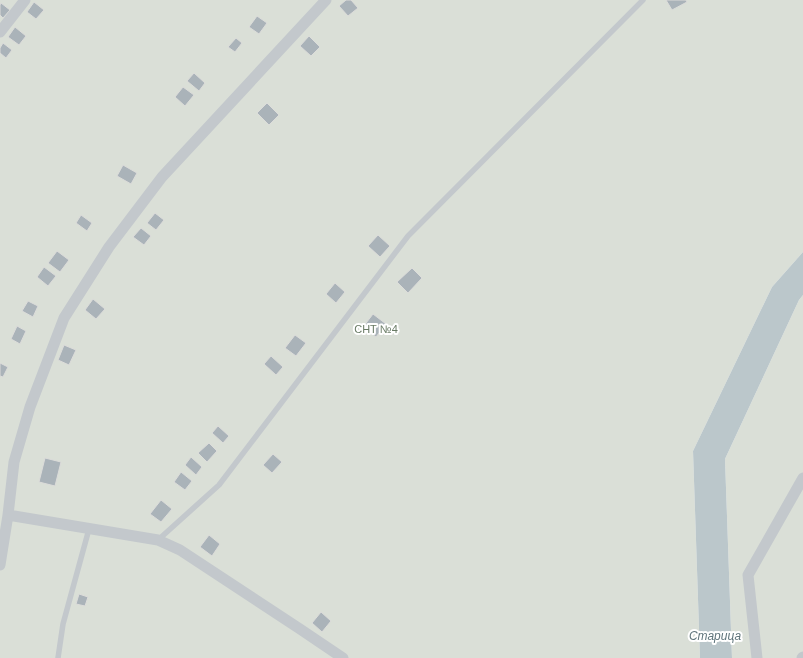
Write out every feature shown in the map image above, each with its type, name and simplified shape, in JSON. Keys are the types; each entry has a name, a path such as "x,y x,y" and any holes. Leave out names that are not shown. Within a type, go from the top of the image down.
{"street":[{"path":"0,32 25,0"},
{"path":"0,565 14,462 30,407 64,318 109,247 162,177 326,0"},
{"path":"757,658 748,575 803,478"},
{"path":"8,515 158,540 180,550 343,658"}],"lane":[{"path":"158,540 219,485 408,236 643,0"},
{"path":"58,658 63,624 89,529"}],"green space":[{"name":"СНТ №4","path":"0,0 803,0 803,252 772,287 693,451 700,658 0,658"},
{"path":"803,295 803,658 732,658 725,459 799,300"}],"water":[{"name":"Старица","path":"803,252 803,295 799,300 725,459 732,658 700,658 693,451 772,287"}],"building":[{"path":"346,0 351,0 358,8 348,16 339,6"},
{"path":"666,0 686,0 687,2 672,10"},
{"path":"34,2 44,10 36,19 27,12"},
{"path":"1,3 10,10 3,18 0,15"},
{"path":"257,16 267,23 259,34 249,27"},
{"path":"15,27 26,36 19,45 8,37"},
{"path":"309,36 320,47 311,56 300,46"},
{"path":"236,38 242,43 235,52 228,47"},
{"path":"3,43 12,50 6,58 0,53 0,48"},
{"path":"194,73 205,83 199,91 187,81"},
{"path":"183,87 194,95 185,106 175,97"},
{"path":"267,103 279,115 269,125 257,113"},
{"path":"123,165 137,173 131,184 117,176"},
{"path":"155,213 164,220 156,230 147,223"},
{"path":"81,215 92,223 87,231 76,223"},
{"path":"141,228 151,236 144,245 133,237"},
{"path":"378,235 390,246 380,257 368,246"},
{"path":"57,251 69,260 60,272 48,263"},
{"path":"44,267 56,276 48,286 37,277"},
{"path":"412,268 422,278 408,293 397,282"},
{"path":"335,283 345,292 336,303 326,294"},
{"path":"93,299 105,309 96,319 85,310"},
{"path":"28,301 38,306 33,317 22,311"},
{"path":"373,314 386,324 376,337 363,327"},
{"path":"17,326 26,331 20,344 11,339"},
{"path":"295,335 306,343 296,356 285,348"},
{"path":"64,345 76,350 69,365 58,360"},
{"path":"271,356 283,367 276,375 264,364"},
{"path":"0,363 8,367 3,377 0,376"},
{"path":"218,426 229,436 223,443 212,433"},
{"path":"209,443 217,451 207,462 198,453"},
{"path":"273,454 282,462 272,473 263,465"},
{"path":"191,457 202,467 196,475 185,465"},
{"path":"45,458 61,462 55,486 39,482"},
{"path":"181,472 192,481 185,490 174,482"},
{"path":"161,500 172,509 161,522 150,514"},
{"path":"209,535 220,544 212,556 200,547"},
{"path":"79,594 88,597 85,606 76,604"},
{"path":"321,612 331,621 322,632 312,623"}]}
